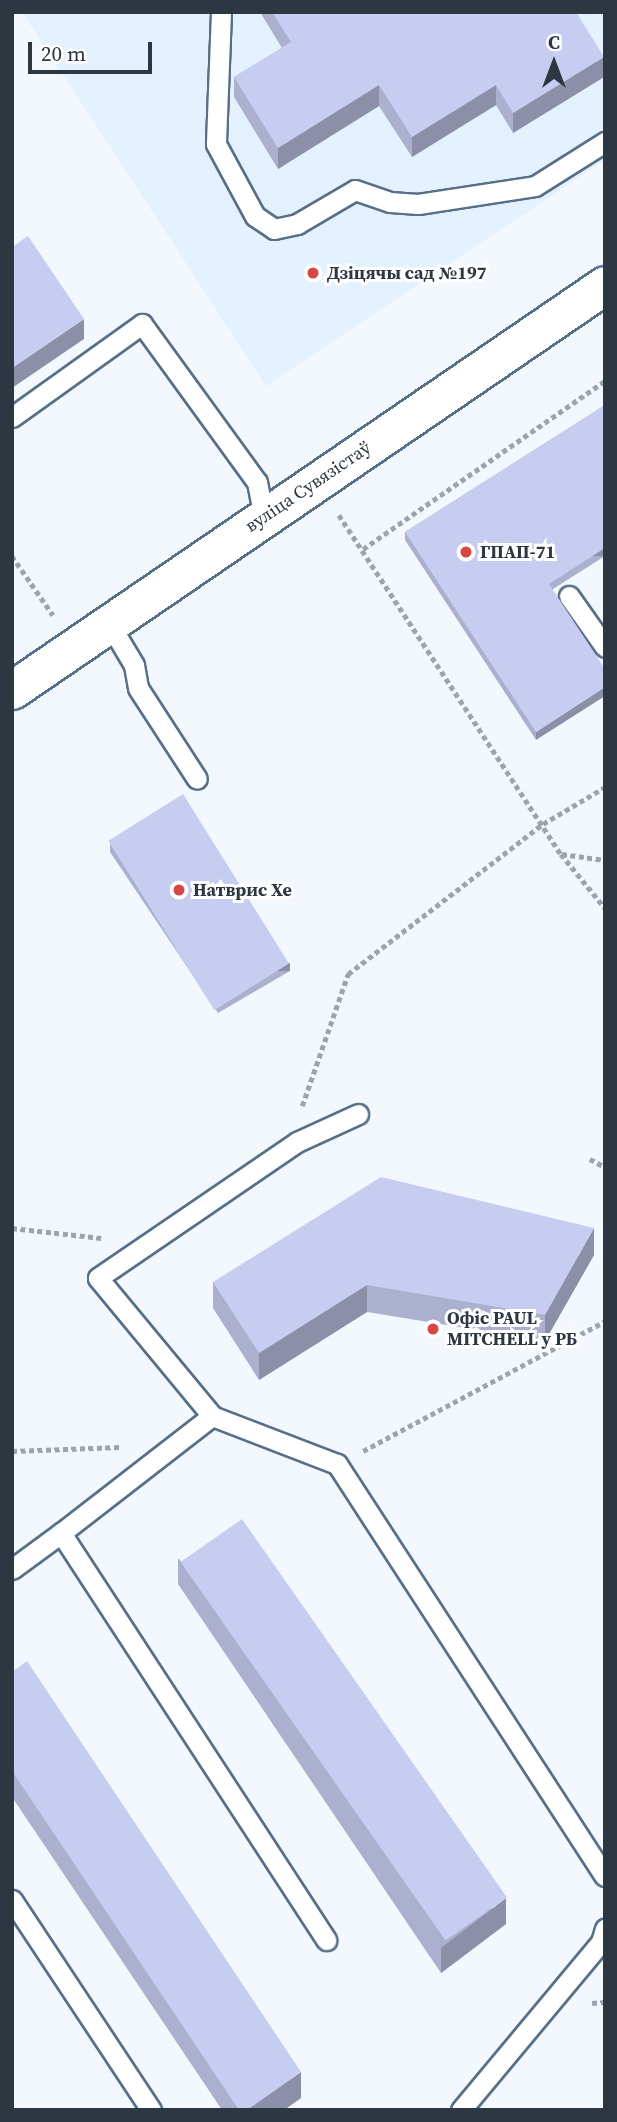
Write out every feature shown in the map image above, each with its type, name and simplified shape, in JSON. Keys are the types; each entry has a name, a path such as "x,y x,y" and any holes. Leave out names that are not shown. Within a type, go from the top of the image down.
{"street":[{"name":"вуліца Сувязістаў","path":"12,690 605,285"}],"lane":[{"path":"221,12 216,144 255,216 274,229 297,224 355,190 390,202 418,204 535,186 605,142"},
{"path":"12,417 142,324 257,482 264,518"},
{"path":"569,596 605,647"},
{"path":"109,623 134,665 138,688 197,779"},
{"path":"358,1114 297,1142 98,1278 212,1416 337,1464 605,1876"},
{"path":"12,1569 212,1416"},
{"path":"61,1532 326,1940"},
{"path":"12,1900 151,2110"},
{"path":"461,2110 601,1942 605,1929"}],"path":[{"path":"363,549 605,381"},
{"path":"335,509 561,854 605,908"},
{"path":"12,556 54,616"},
{"path":"297,1142 301,1109 348,974 543,824 605,788"},
{"path":"561,854 605,860"},
{"path":"590,1159 605,1167"},
{"path":"12,1228 146,1245"},
{"path":"337,1464 605,1321"},
{"path":"12,1451 176,1444"}],"shaded area":[{"name":"Дзіцячы сад №197","path":"22,12 605,12 605,160 266,386"}],"building":[{"path":"272,12 576,12 604,57 513,113 496,85 412,137 379,85 278,148 234,77 291,42"},
{"path":"28,236 84,319 12,368 12,247"},
{"path":"605,405 605,548 549,584 605,669 605,687 536,732 405,532"},
{"path":"183,794 289,964 214,1010 108,841"},
{"path":"381,1177 594,1228 545,1315 367,1285 259,1353 213,1282"},
{"path":"242,1519 507,1897 446,1940 181,1562"},
{"path":"27,1661 301,2072 247,2110 239,2110 12,1771 12,1672"}],"place":[{"name":"Дзіцячы сад №197","path":"313,273"},
{"name":"ГПАП-71","path":"466,552"},
{"name":"Натврис Хе","path":"179,890"},
{"name":"Офіс PAUL MITCHELL у РБ","path":"433,1329"}]}
